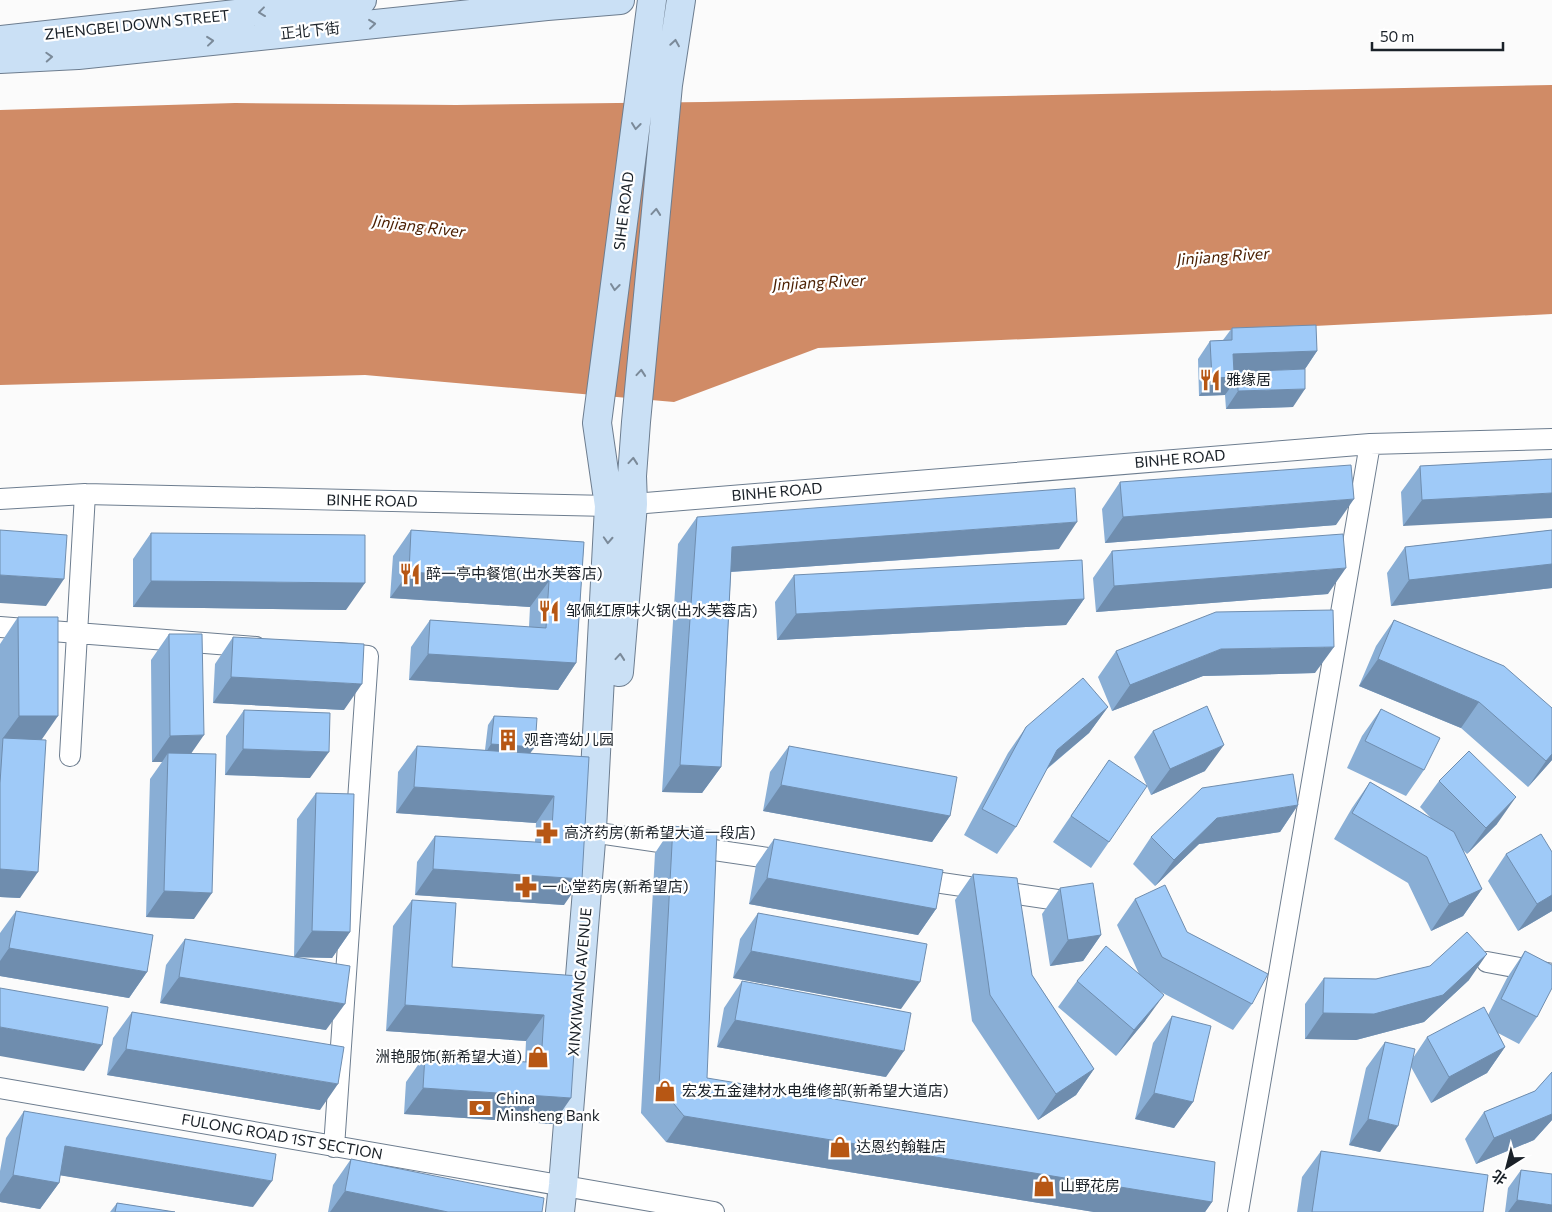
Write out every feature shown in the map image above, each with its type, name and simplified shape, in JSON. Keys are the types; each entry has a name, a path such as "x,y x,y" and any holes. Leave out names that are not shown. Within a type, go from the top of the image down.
{"street":[{"name":"ZHENGBEI DOWN STREET","path":"0,40 362,0"},
{"name":"正北下街","path":"0,59 78,55 620,0"},
{"name":"SIHE ROAD","path":"597,423 652,0"},
{"name":"SIHE ROAD","path":"621,505 632,476 668,85 682,0"},
{"name":"XINXIWANG AVENUE","path":"560,1212 574,1196 592,829 621,505 597,423"},
{"name":"BINHE ROAD","path":"0,498 85,494 621,505 1370,444 1552,439"},
{"path":"1238,1212 1370,444"},
{"path":"70,756 85,494"},
{"path":"574,1196 605,834 621,505"},
{"path":"0,627 271,648"},
{"path":"319,652 368,656 334,1146"},
{"path":"605,834 809,864"},
{"path":"896,876 1081,903"},
{"path":"1487,962 1552,974"},
{"name":"FULONG ROAD 1ST SECTION","path":"0,1088 334,1146 574,1196 714,1212"}],"water":[{"name":"Jinjiang River","path":"1552,85 1552,314 818,348 674,402 365,375 0,385 0,110 235,103 456,105 705,102"}],"building":[{"path":"1316,325 1317,351 1233,354 1234,372 1305,369 1305,389 1238,391 1238,377 1212,378 1210,341 1232,340 1232,328"},
{"path":"1552,459 1552,493 1422,500 1420,466"},
{"path":"1351,465 1354,499 1123,517 1120,482"},
{"path":"1075,488 1077,522 732,547 721,767 680,765 697,517"},
{"path":"0,530 67,535 64,579 0,575"},
{"path":"411,530 584,542 576,663 428,654 430,620 546,628 549,581 409,572"},
{"path":"1552,530 1552,564 1409,580 1405,547"},
{"path":"151,533 365,535 365,583 151,581"},
{"path":"1343,534 1346,568 1114,586 1112,551"},
{"path":"1082,560 1084,599 796,614 794,575"},
{"path":"1333,610 1334,647 1221,649 1130,685 1116,651 1216,612"},
{"path":"18,617 58,617 58,716 19,716"},
{"path":"1394,620 1504,666 1552,708 1552,754 1546,761 1479,702 1378,659"},
{"path":"169,634 202,634 204,735 170,736"},
{"path":"233,637 364,644 362,684 231,677"},
{"path":"1083,678 1108,707 1057,750 1016,827 982,809 1026,727"},
{"path":"1207,706 1224,745 1170,769 1153,731"},
{"path":"1381,709 1440,738 1424,770 1365,741"},
{"path":"244,710 330,713 329,752 243,749"},
{"path":"494,716 537,718 535,747 491,744"},
{"path":"3,738 46,740 38,872 0,869 0,783"},
{"path":"417,746 589,757 582,879 433,869 435,836 551,843 554,796 414,787"},
{"path":"789,746 957,777 950,816 781,785"},
{"path":"1469,751 1516,797 1486,828 1439,781"},
{"path":"168,753 216,754 212,893 164,891"},
{"path":"1109,760 1147,786 1109,842 1071,816"},
{"path":"1293,774 1298,805 1217,818 1174,860 1151,837 1202,788"},
{"path":"1370,782 1454,832 1482,889 1449,904 1427,857 1352,813"},
{"path":"316,793 354,794 350,932 312,931"},
{"path":"673,826 717,831 707,1078 1215,1162 1212,1202 684,1116 659,1086"},
{"path":"1541,834 1552,852 1552,895 1537,904 1506,854"},
{"path":"774,839 943,870 936,909 767,878"},
{"path":"973,874 1017,878 1032,975 1094,1069 1056,1094 990,995"},
{"path":"1093,883 1101,935 1068,940 1060,888"},
{"path":"1165,885 1187,932 1268,974 1252,1004 1162,957 1135,899"},
{"path":"412,900 456,903 452,967 579,976 571,1098 423,1088 425,1055 541,1063 544,1015 405,1005"},
{"path":"16,911 153,935 147,972 9,948"},
{"path":"758,913 927,944 920,982 751,951"},
{"path":"1467,932 1487,954 1443,995 1374,1014 1323,1013 1324,978 1376,979 1430,966"},
{"path":"185,939 350,966 345,1004 179,977"},
{"path":"1106,946 1164,995 1134,1030 1077,981"},
{"path":"1525,951 1552,965 1552,988 1537,1017 1501,999"},
{"path":"742,981 911,1013 904,1051 735,1020"},
{"path":"0,988 108,1007 102,1045 0,1027"},
{"path":"1484,1007 1505,1047 1449,1077 1427,1037"},
{"path":"132,1012 344,1047 338,1084 126,1049"},
{"path":"1172,1016 1211,1026 1193,1102 1154,1093"},
{"path":"1385,1042 1415,1049 1398,1126 1368,1119"},
{"path":"1552,1072 1552,1114 1494,1138 1484,1112 1535,1091"},
{"path":"24,1111 276,1154 272,1181 65,1146 59,1183 13,1175"},
{"path":"1321,1151 1488,1175 1483,1212 1312,1212"},
{"path":"351,1159 544,1198 542,1212 448,1212 345,1191"},
{"path":"1521,1170 1552,1174 1552,1205 1517,1200"},
{"path":"117,1203 175,1212 115,1212"}],"place":[{"name":"雅缘居","path":"1210,380"},
{"name":"醉一亭中餐馆(出水芙蓉店)","path":"410,574"},
{"name":"邹佩红原味火锅(出水芙蓉店)","path":"549,611"},
{"name":"观音湾幼儿园","path":"508,740"},
{"name":"高济药房(新希望大道一段店)","path":"547,833"},
{"name":"一心堂药房(新希望店)","path":"526,887"},
{"name":"洲艳服饰(新希望大道)","path":"538,1057"},
{"name":"宏发五金建材水电维修部(新希望大道店)","path":"665,1091"},
{"name":"China Minsheng Bank","path":"480,1108"},
{"name":"达恩约翰鞋店","path":"840,1147"},
{"name":"山野花房","path":"1044,1186"}]}
